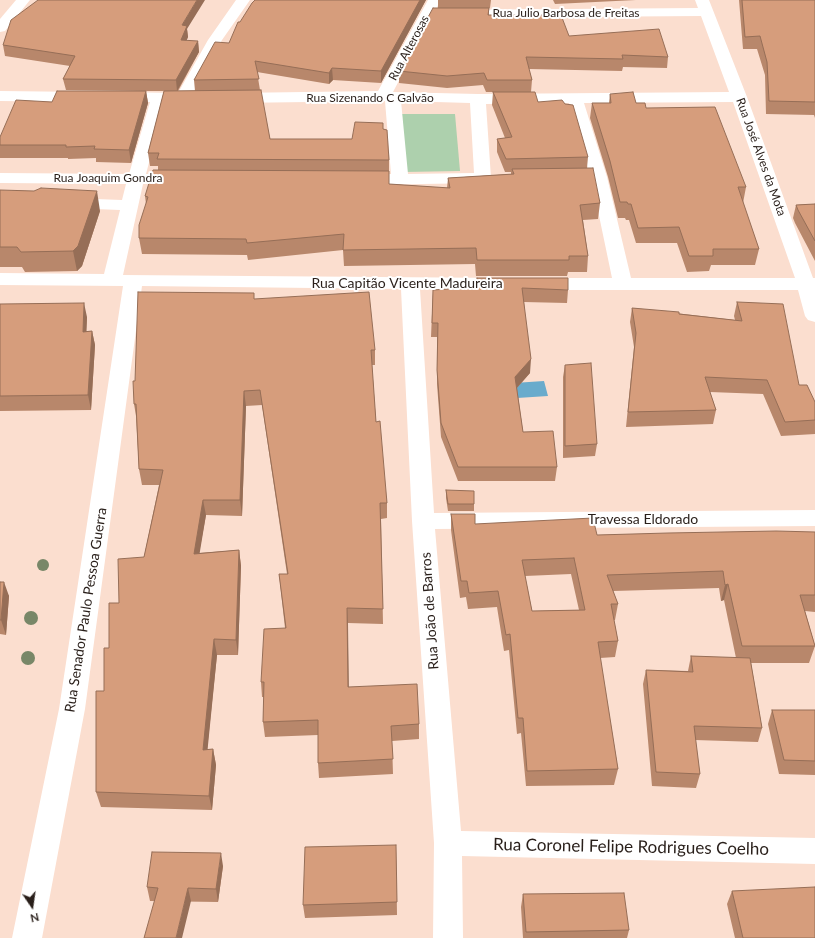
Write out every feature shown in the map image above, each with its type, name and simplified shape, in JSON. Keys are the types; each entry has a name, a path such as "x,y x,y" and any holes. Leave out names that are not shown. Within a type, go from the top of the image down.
{"street":[{"path":"0,28 23,0"},
{"path":"183,98 215,40 243,0"},
{"name":"Rua Alterosas","path":"388,97 426,14 435,0"},
{"name":"Rua Julio Barbosa de Freitas","path":"426,14 704,6"},
{"name":"Rua José Alves da Mota","path":"704,6 811,284 815,316"},
{"name":"Rua Sizenando C Galvão","path":"0,96 183,98 388,97 478,99 739,98"},
{"name":"Rua Senador Paulo Pessoa Guerra","path":"27,938 72,709 123,280 130,205 159,97"},
{"path":"388,97 400,180"},
{"path":"575,98 599,177 622,284"},
{"path":"342,179 400,180 491,178 478,99"},
{"path":"553,178 599,177"},
{"name":"Rua Joaquim Gondra","path":"0,178 199,179"},
{"path":"56,202 130,205"},
{"name":"Rua Capitão Vicente Madureira","path":"0,279 410,284 811,284"},
{"name":"Rua João de Barros","path":"410,284 423,521 448,843 448,938"},
{"name":"Travessa Eldorado","path":"423,521 815,518"},
{"name":"Rua Coronel Felipe Rodrigues Coelho","path":"448,843 815,851"}],"green space":[{"path":"402,114 455,114 460,171 404,172"}],"water":[{"path":"544,381 548,396 517,398 514,383"}],"building":[{"path":"38,0 197,0 182,25 187,26 181,40 198,41 176,80 63,79 75,56 3,45 11,20"},
{"path":"255,0 420,0 381,71 332,68 329,73 255,61 259,79 194,80 215,42 229,43 238,22 240,22"},
{"path":"742,0 815,0 815,102 769,101 767,62 760,36 745,37"},
{"path":"433,8 489,8 488,15 561,15 569,36 659,29 668,57 622,55 623,59 526,57 532,80 487,80 484,73 447,76 399,71"},
{"path":"261,90 270,139 352,139 355,122 383,123 383,129 387,130 389,160 157,159 159,153 148,153 164,91"},
{"path":"57,91 146,91 129,150 94,149 95,146 66,147 66,145 0,145 0,137 16,100 52,102"},
{"path":"493,92 535,92 538,102 562,100 565,104 573,105 588,157 506,159 497,139 512,137"},
{"path":"633,92 636,103 645,103 646,108 715,107 746,187 738,187 759,249 713,249 713,256 689,256 679,227 638,228 631,204 628,204 627,202 620,202 610,161 592,103 611,103 610,94"},
{"path":"593,168 600,203 580,205 588,256 569,256 569,260 477,260 476,248 343,250 344,234 247,243 246,239 139,238 139,225 148,197 145,196 153,170 389,171 389,184 450,188 448,178 514,174 512,169"},
{"path":"41,188 97,191 78,246 73,251 21,252 17,247 0,247 0,190 34,191"},
{"path":"815,204 815,241 796,205"},
{"path":"477,278 568,278 568,290 522,288 531,359 515,377 523,432 553,431 557,467 458,467 441,423 437,370 438,323 432,323 433,290 477,287"},
{"path":"138,292 254,293 254,299 369,292 375,350 371,350 376,422 380,421 387,503 380,503 383,609 347,608 348,687 417,684 419,724 391,726 393,759 318,763 318,720 263,722 264,682 261,682 264,629 286,628 279,574 288,574 260,390 244,391 240,500 203,500 194,554 239,550 236,640 214,639 203,750 213,749 209,796 96,792 96,691 104,691 104,648 109,648 109,603 119,603 118,559 144,557 163,470 139,469 136,404 134,404 133,381 135,381"},
{"path":"737,302 783,304 799,385 807,385 815,402 815,420 785,422 767,380 705,377 716,410 628,412 636,333 632,308 679,312 679,314 742,321"},
{"path":"84,303 83,332 92,331 88,395 0,396 0,304"},
{"path":"591,363 597,444 565,446 565,365"},
{"path":"446,490 474,491 474,504 448,504"},
{"path":"451,514 475,514 475,524 593,518 597,535 776,531 815,532 815,595 800,595 815,646 742,646 728,584 725,585 723,571 607,575 618,604 611,604 618,641 598,642 618,769 527,771 523,718 518,718 510,634 506,635 498,591 469,593 467,581 461,581","holes":["574,558 585,610 532,611 522,560"]},
{"path":"0,582 4,582 1,620 0,620"},
{"path":"691,656 750,658 762,728 694,726 700,774 656,772 646,670 693,672"},
{"path":"772,710 815,710 815,761 784,760"},
{"path":"396,845 397,902 303,905 305,847"},
{"path":"152,852 221,853 216,889 188,888 176,938 144,938 158,888 147,887"},
{"path":"815,887 815,938 743,938 732,891"},
{"path":"624,893 629,930 526,932 523,894"}]}
